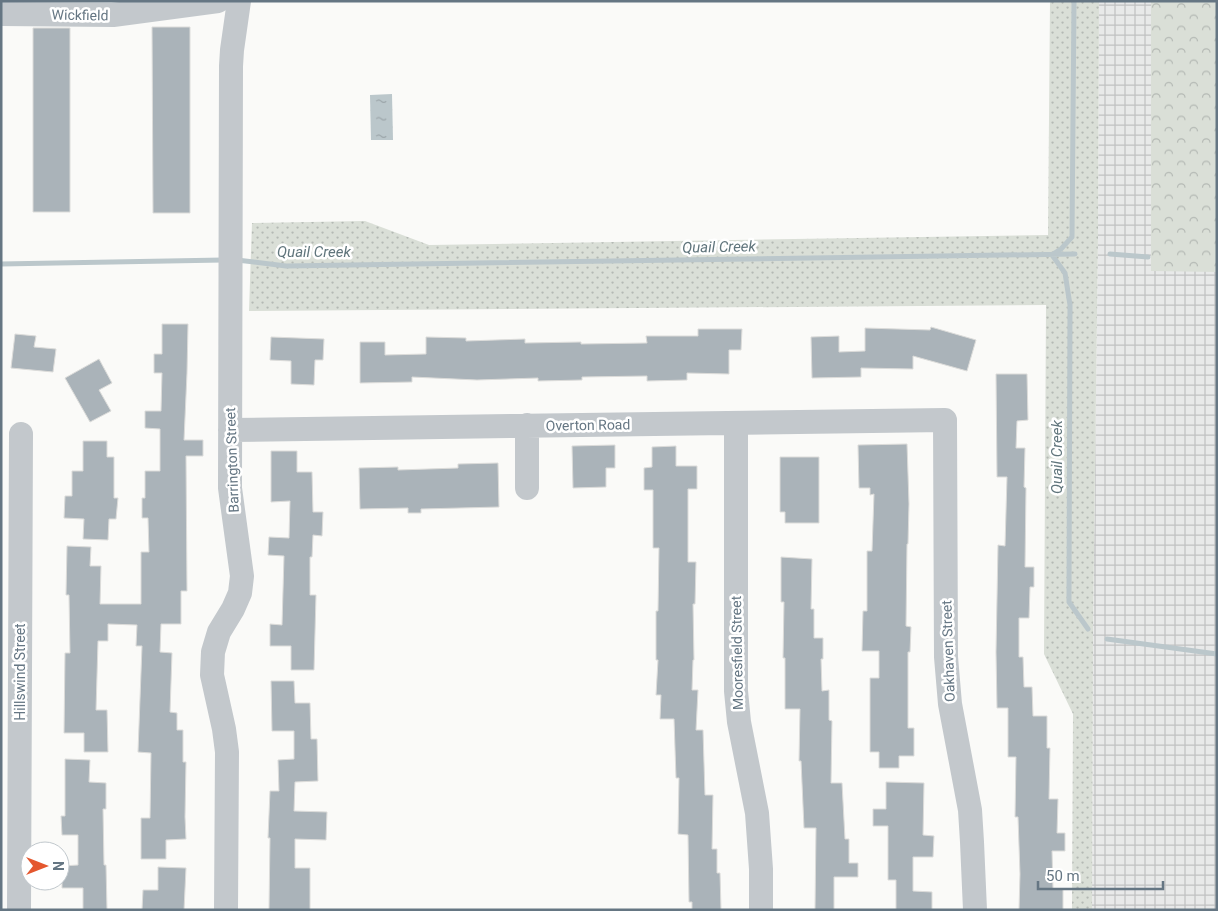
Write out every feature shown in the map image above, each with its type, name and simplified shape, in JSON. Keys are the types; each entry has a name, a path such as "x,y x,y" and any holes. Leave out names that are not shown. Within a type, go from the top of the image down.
{"street":[{"name":"Wickfield","path":"1,14 113,15 218,1"},
{"name":"Barrington Street","path":"226,910 227,752 224,728 212,675 213,652 219,632 240,593 242,576 230,488 231,66 239,1"},
{"name":"Overton Road","path":"230,430 946,420"},
{"name":"Oakhaven Street","path":"946,420 946,657 950,704 970,810 974,910"},
{"name":"Mooresfield Street","path":"736,423 736,690 739,722 757,813 761,870 761,910"},
{"path":"526,425 526,488"},
{"name":"Hillswind Street","path":"19,910 21,434"}],"shaded area":[{"path":"1099,1 1217,1 1217,910 1092,910"}],"green space":[{"path":"1050,1 1099,1 1092,910 1072,910 1073,714 1044,654 1046,305 249,311 252,223 365,221 429,245 1048,235"},
{"path":"1151,1 1217,1 1217,272 1151,271"}],"water":[{"path":"392,94 393,140 371,140 370,95"}],"building":[{"path":"152,27 190,27 190,213 153,213"},
{"path":"33,28 70,28 70,212 33,212"},
{"path":"162,324 188,324 184,440 203,440 203,456 186,456 187,591 181,591 181,624 161,624 160,652 172,653 170,712 177,713 177,730 183,730 183,762 186,762 186,839 166,840 166,859 141,859 141,818 150,818 151,753 138,752 142,646 136,646 137,625 108,624 108,641 98,641 96,710 107,710 108,752 84,752 84,733 64,733 65,653 70,653 69,595 66,595 67,546 91,547 90,566 101,566 100,604 141,604 141,552 149,552 148,518 142,518 142,498 145,498 145,471 160,471 160,429 145,428 145,411 161,411 162,373 154,373 154,354 162,354"},
{"path":"931,327 976,340 967,371 913,356 913,369 861,368 861,377 812,378 811,337 839,336 839,352 865,351 865,328 930,330"},
{"path":"698,329 742,329 741,350 729,350 729,374 687,373 687,380 647,381 647,376 582,377 582,380 538,381 538,378 477,380 412,377 412,382 360,383 360,342 385,342 385,355 426,354 426,337 466,338 466,341 525,339 525,343 647,343 646,336 698,336"},
{"path":"15,334 36,336 34,347 56,349 53,372 11,368"},
{"path":"271,337 324,339 323,360 315,360 314,385 291,384 291,361 270,360"},
{"path":"99,359 112,383 99,390 111,411 90,422 65,378"},
{"path":"996,374 1027,374 1028,420 1017,421 1016,448 1025,448 1025,567 1034,567 1034,587 1030,587 1029,618 1019,618 1019,657 1023,657 1024,687 1032,687 1033,716 1047,716 1047,748 1050,748 1049,799 1058,799 1057,833 1065,833 1065,851 1052,851 1053,889 1063,889 1063,910 1019,910 1018,817 1015,817 1016,757 1008,757 1008,708 997,708 998,545 1005,546 1007,477 997,477"},
{"path":"83,441 107,441 107,457 114,457 114,498 118,498 116,519 109,519 108,540 83,539 84,519 64,518 65,496 72,496 72,471 83,471"},
{"path":"907,444 909,504 906,626 911,627 910,652 908,652 908,728 914,728 914,756 899,756 899,768 879,768 879,752 870,752 870,678 879,678 879,651 862,651 863,611 867,611 867,551 872,551 874,494 870,495 870,488 859,488 858,445"},
{"path":"615,445 615,468 606,468 606,487 573,488 572,446"},
{"path":"676,446 676,466 697,466 697,489 688,489 688,562 696,562 695,604 693,604 694,660 692,690 698,690 696,730 703,730 705,795 713,795 712,849 717,849 717,873 720,873 721,910 692,910 692,902 689,902 688,835 678,834 679,778 676,778 674,719 660,719 661,695 656,695 658,660 656,660 656,611 658,611 659,548 653,548 653,490 644,490 644,468 652,467 652,447"},
{"path":"271,451 297,451 297,472 312,472 313,512 323,512 322,536 313,535 312,557 310,557 310,595 316,595 314,670 291,670 291,646 270,646 270,624 282,625 284,556 268,555 269,537 289,538 290,501 271,502"},
{"path":"780,457 819,457 819,523 785,523 785,512 780,512"},
{"path":"498,463 499,507 421,509 421,513 408,513 408,508 360,509 359,468 398,467 398,470 458,468 458,464"},
{"path":"781,557 812,559 811,609 814,609 814,638 823,638 823,659 821,659 822,691 829,690 829,720 832,721 831,783 842,783 845,839 849,839 849,863 858,863 858,877 834,877 834,910 815,910 816,828 804,828 801,761 799,761 800,709 785,709 785,658 783,658 784,602 781,602"},
{"path":"271,681 294,681 295,703 310,703 311,739 317,739 318,781 295,782 294,811 327,812 326,840 295,839 295,868 310,868 310,910 269,910 270,838 268,838 270,791 279,791 278,760 294,759 294,731 272,731"},
{"path":"65,759 90,760 89,782 106,783 106,809 103,809 107,910 83,910 83,888 70,888 70,866 78,865 78,835 62,835 61,816 65,816"},
{"path":"886,782 924,783 923,835 934,836 933,857 913,857 913,891 932,892 932,910 896,910 896,880 888,880 888,826 873,826 873,809 886,809"},
{"path":"158,867 186,868 184,910 142,910 143,890 158,890"}],"waterway":[{"path":"1053,254 1061,249 1072,237 1074,1"},
{"name":"Quail Creek","path":"237,260 286,266 1075,254"},
{"path":"1110,254 1148,257"},
{"name":"Quail Creek","path":"1052,255 1065,273 1070,305 1069,602 1088,629"},
{"name":"Quail Creek","path":"1,264 223,260"},
{"name":"Quail Creek","path":"1107,639 1217,654"}]}
